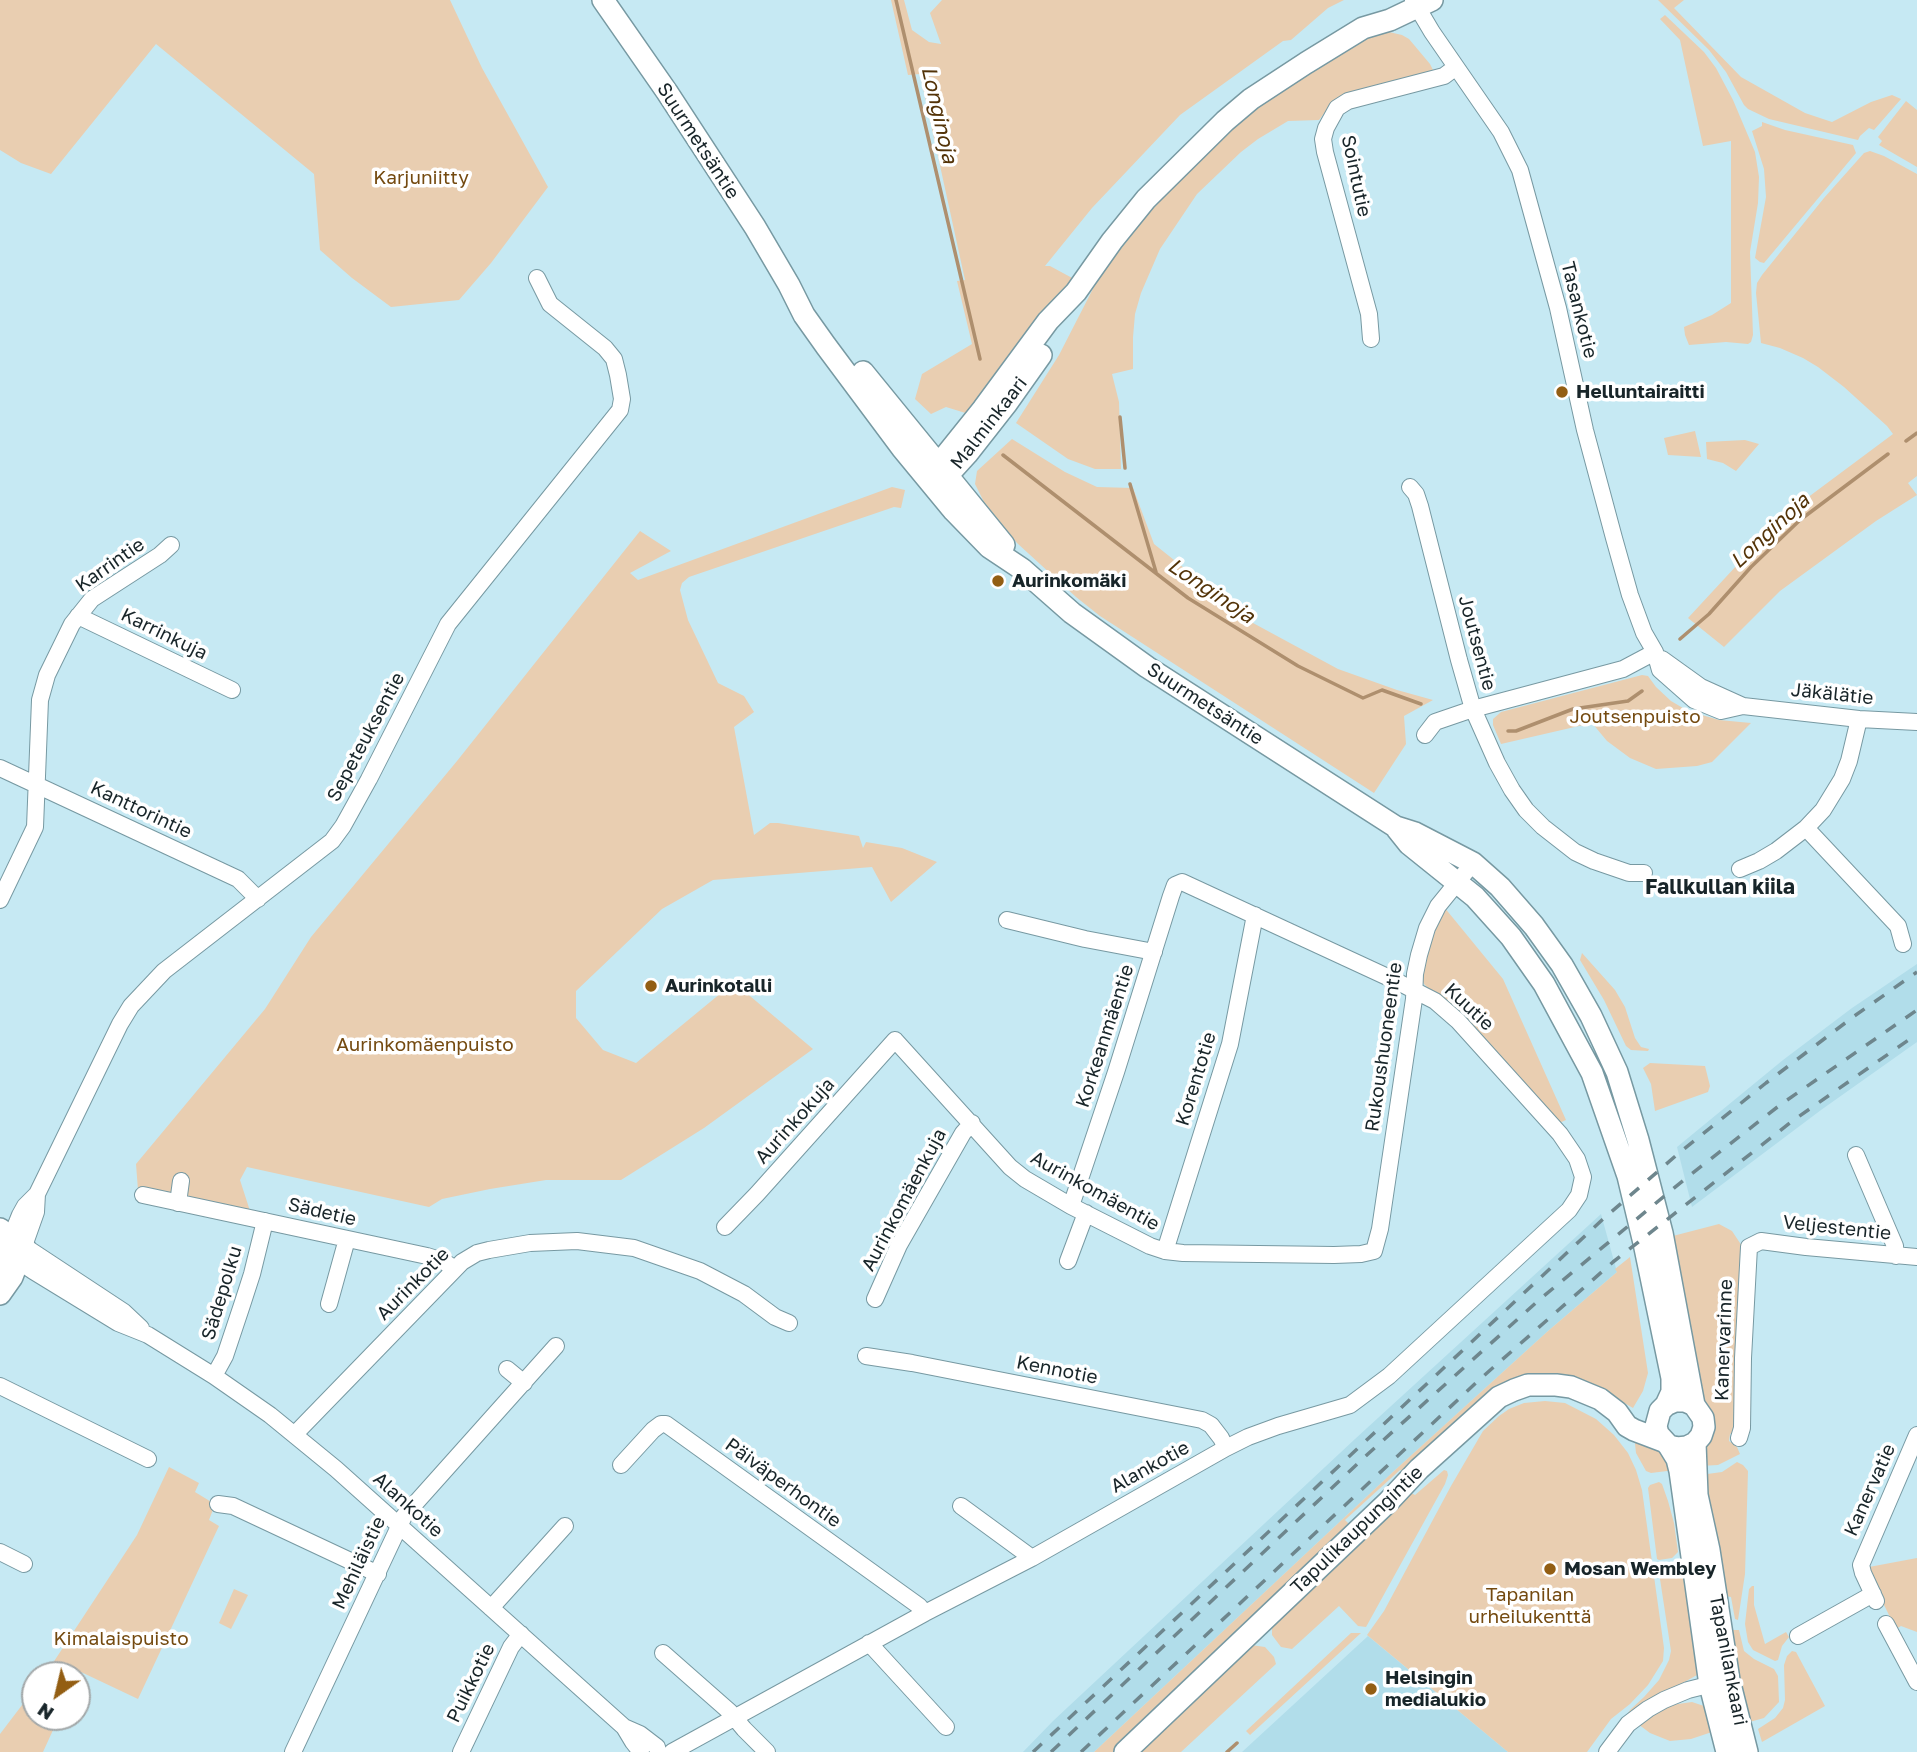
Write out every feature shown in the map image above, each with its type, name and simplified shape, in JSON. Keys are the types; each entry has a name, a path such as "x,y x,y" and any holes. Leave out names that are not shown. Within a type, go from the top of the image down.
{"main road":[{"name":"Suurmetsäntie","path":"603,0 741,205 804,314 902,448 939,475 1022,569 1072,613 1147,667 1396,827 1415,832 1473,863 1500,887 1534,926 1562,965 1591,1016 1617,1072 1629,1145"},
{"name":"Malminkaari","path":"1363,29 1383,8 1397,0"},
{"name":"Malminkaari","path":"939,475 1007,403 1059,328 1076,292 1146,198 1224,121 1251,99 1306,63 1363,29 1390,20 1421,2"},
{"name":"Suurmetsäntie","path":"1396,827 1409,844 1475,897 1511,937 1544,984 1629,1145"},
{"path":"1629,1145 1662,1233 1694,1405 1703,1418 1701,1436 1687,1447 1677,1448 1666,1444 1658,1434 1656,1426 1672,1392 1672,1378 1628,1176 1629,1145"},
{"path":"0,1294 9,1283 8,1248"},
{"name":"Tapulikaupungintie","path":"1125,1752 1390,1501 1419,1469 1499,1397 1528,1385 1556,1384 1588,1393 1617,1412 1627,1426 1666,1444"},
{"path":"1617,1412 1644,1414 1675,1401 1694,1405"},
{"name":"Tapanilankaari","path":"1695,1443 1697,1495 1709,1550 1719,1682"},
{"name":"Tapanilankaari","path":"1666,1444 1677,1459 1680,1471 1719,1682 1733,1738"}],"street":[{"name":"Tasankotie","path":"1421,2 1426,24 1501,132 1520,170 1558,308 1585,430 1614,538 1639,620 1654,652"},
{"name":"Sointutie","path":"1371,339 1369,314 1325,152 1325,128 1337,108 1348,101 1444,76 1456,67"},
{"name":"Sepeteuksentie","path":"8,1248 36,1212 37,1194 131,1006 164,971 332,841 343,826 392,735 448,624 620,410 622,399 614,359 606,348 550,303 537,278"},
{"name":"Joutsentie","path":"1410,487 1420,506 1473,709 1623,669 1654,652"},
{"name":"Karrintie","path":"0,900 35,827 42,690 52,665 78,616 92,599 171,545"},
{"name":"Karrinkuja","path":"78,616 232,690"},
{"name":"Jäkälätie","path":"1654,652 1660,670 1694,700 1721,711 1743,706 1859,719 1917,722"},
{"path":"1425,735 1435,722 1473,709 1512,790 1526,810 1543,827 1575,852 1594,861 1629,873 1644,873"},
{"path":"1740,869 1759,861 1806,828 1824,810 1849,761 1859,719"},
{"name":"Kanttorintie","path":"0,768 238,879 258,899"},
{"path":"1806,828 1898,926 1903,944"},
{"name":"Rukoushuoneentie","path":"1374,1251 1380,1229 1414,999 1415,974 1427,928 1442,899 1473,863"},
{"name":"Kuutie","path":"1182,882 1435,1001 1458,1021 1560,1134 1577,1159"},
{"name":"Korkeanmäentie","path":"1068,1261 1078,1209 1154,952 1175,885 1182,882"},
{"name":"Korentotie","path":"1165,1251 1230,1044 1255,915"},
{"path":"1007,920 1154,952"},
{"name":"Aurinkomäentie","path":"895,1040 1010,1167 1025,1179 1078,1209 1150,1246 1183,1253 1334,1255 1374,1251"},
{"name":"Aurinkokuja","path":"724,1227 757,1195 895,1040"},
{"name":"Aurinkomäenkuja","path":"875,1299 899,1245 963,1133 972,1123"},
{"path":"1856,1156 1895,1246 1896,1256"},
{"name":"Alankotie","path":"672,1752 925,1613 1032,1558 1226,1448 1278,1426 1350,1405 1389,1377 1569,1210 1579,1195 1583,1177 1577,1159"},
{"path":"178,1203 181,1181"},
{"name":"Sädetie","path":"143,1195 443,1261 455,1269"},
{"name":"Sädepolku","path":"214,1376 225,1356 242,1305 265,1221"},
{"path":"329,1304 347,1240"},
{"name":"Aurinkotie","path":"295,1434 462,1262 477,1254 522,1244 578,1241 624,1246 656,1254 700,1271 744,1294 775,1317 789,1323"},
{"name":"Veljestentie","path":"1752,1244 1761,1241 1917,1257"},
{"name":"Kanervarinne","path":"1739,1438 1742,1428 1748,1251 1752,1244"},
{"name":"Alankotie","path":"8,1248 124,1312 148,1335 214,1376 295,1434 624,1727 641,1752"},
{"name":"Mehiläistie","path":"293,1752 404,1517 556,1346"},
{"name":"Kennotie","path":"866,1356 1202,1420 1211,1425 1222,1438 1226,1448"},
{"path":"507,1368 524,1383"},
{"path":"0,1386 148,1459"},
{"path":"74,1422 81,1407"},
{"name":"Päiväperhontie","path":"621,1465 653,1430 666,1424 919,1606 925,1613"},
{"name":"Kanervatie","path":"1798,1636 1874,1597 1861,1565 1917,1435"},
{"path":"218,1504 233,1506 378,1574"},
{"path":"961,1506 1032,1558"},
{"path":"491,1608 565,1526"},
{"path":"0,1552 24,1564"},
{"path":"1886,1624 1917,1682"},
{"name":"Puikkotie","path":"461,1752 509,1650 521,1634"},
{"path":"870,1643 946,1727"},
{"path":"663,1653 735,1718 766,1752"},
{"path":"1607,1752 1628,1724 1648,1709 1688,1690 1719,1682"},
{"name":"Alankotie","path":"624,1727 657,1746 658,1752"}],"shaded area":[{"path":"1917,964 1917,1042 1692,1207 1677,1147 1783,1060"},
{"path":"1601,1214 1617,1272 1394,1471 1094,1752 1023,1752 1355,1439"},
{"name":"Helsingin medialukio","path":"1368,1636 1508,1752 1242,1752"}],"green space":[{"name":"Karjuniitty","path":"0,0 450,0 482,68 548,187 491,263 459,300 391,307 320,250 314,174 156,44 51,174 21,163 0,150"},
{"path":"891,0 904,0 912,30 929,42 941,44 930,13 942,0 1344,0 1328,8 1291,40 1283,41 1180,115 1092,208 1045,266 1074,279 972,415 946,407 931,414 915,399 922,374 972,344 957,281 965,280 920,74 908,75"},
{"path":"1658,0 1684,0 1674,8 1741,77 1805,113 1832,122 1871,102 1892,95 1901,99 1874,130 1869,128 1858,140 1769,119 1744,105 1726,72 1709,50"},
{"path":"1665,15 1704,52 1716,68 1755,152 1759,177 1758,203 1750,252 1753,335 1748,344 1726,342 1689,345 1685,335 1684,327 1731,303 1731,141 1703,146 1680,40 1660,19"},
{"path":"1385,27 1389,32 1409,39 1430,64 1432,73 1329,107 1319,120 1288,121 1258,139 1197,194 1160,249 1135,314 1133,369 1112,374 1119,402 1121,469 1095,469 1068,459 1016,423 1059,355 1099,277 1147,215 1235,126 1292,82"},
{"path":"1906,101 1917,110 1917,167 1879,145 1882,141 1878,137"},
{"path":"1762,122 1785,130 1853,145 1856,153 1764,263 1755,258 1766,197 1764,169 1752,131 1762,126"},
{"path":"1870,151 1917,174 1917,476 1908,483 1917,495 1876,521 1780,591 1724,647 1688,618 1775,524 1893,434 1844,387 1818,367 1780,348 1761,343 1756,293 1757,283 1762,275 1824,198 1864,153"},
{"path":"1695,431 1701,457 1668,455 1664,438"},
{"path":"1012,439 1065,472 1097,487 1133,488 1154,544 1253,623 1338,669 1433,700 1404,716 1406,744 1374,793 1100,616 1017,543 984,502 975,484 977,471"},
{"path":"1745,440 1759,444 1736,471 1723,463 1707,459 1706,442"},
{"name":"Aurinkomäenpuisto","path":"892,487 905,490 901,508 894,507 689,577 682,583 680,590 688,620 718,683 744,696 754,712 734,727 754,835 770,823 778,823 859,836 863,848 866,842 902,848 937,862 891,902 872,867 713,880 662,909 576,991 576,1018 603,1050 636,1063 721,993 744,991 813,1049 704,1128 621,1180 546,1180 442,1199 429,1207 247,1167 240,1180 251,1214 172,1194 138,1190 136,1164 265,1009 311,937 457,761 640,531 671,551 630,573 638,580"},
{"name":"Joutsenpuisto","path":"1642,675 1648,676 1671,701 1688,711 1719,720 1751,723 1712,762 1697,766 1656,769 1630,758 1607,741 1592,723 1501,744 1493,725 1493,719 1501,712"},
{"path":"1444,907 1503,979 1566,1120 1559,1123 1424,984 1421,977 1426,948"},
{"path":"1582,953 1615,990 1625,1007 1635,1038 1641,1047 1649,1049 1648,1051 1631,1050 1626,1046 1604,1000 1580,960"},
{"path":"1650,1063 1705,1066 1710,1086 1708,1092 1655,1111 1651,1084 1643,1068"},
{"path":"1719,1224 1732,1231 1742,1246 1740,1384 1734,1432 1730,1434 1729,1441 1737,1447 1740,1454 1718,1465 1700,1466 1700,1400 1669,1237"},
{"path":"1630,1257 1648,1373 1643,1391 1633,1408 1600,1389 1544,1376 1406,1473 1400,1470 1345,1520 1349,1524 1336,1542 1305,1573 1115,1752 1094,1752 1394,1471 1617,1272 1615,1269"},
{"name":"Tapanilan urheilukenttä","path":"1524,1403 1565,1403 1596,1419 1614,1435 1628,1453 1642,1490 1664,1648 1663,1661 1648,1685 1611,1719 1587,1752 1508,1752 1367,1635 1384,1611 1483,1431 1509,1409"},
{"path":"1636,1438 1656,1444 1675,1470 1651,1473 1646,1471 1636,1453"},
{"path":"1737,1462 1748,1471 1745,1574 1738,1620 1735,1619 1731,1597 1726,1596 1700,1475 1722,1472"},
{"name":"Kimalaispuisto","path":"169,1467 199,1483 195,1492 213,1503 209,1520 219,1526 138,1699 91,1677 91,1661 54,1661 137,1535"},
{"path":"1444,1470 1448,1475 1445,1484 1366,1627 1358,1626 1339,1606 1292,1649 1281,1647 1272,1635 1275,1619 1411,1493 1415,1495"},
{"path":"1659,1482 1662,1484 1674,1523 1678,1552 1672,1558 1659,1560 1648,1488"},
{"path":"1917,1558 1917,1632 1901,1626 1896,1629 1874,1585 1869,1567"},
{"path":"1678,1565 1682,1575 1687,1575 1700,1669 1697,1675 1630,1716 1628,1713 1659,1680 1669,1660 1671,1651 1658,1566"},
{"path":"1752,1586 1754,1605 1765,1644 1786,1632 1789,1637 1775,1661 1753,1650 1748,1642 1745,1624 1749,1589"},
{"path":"234,1589 248,1595 231,1629 219,1623"},
{"path":"1730,1630 1739,1630 1744,1651 1774,1669 1778,1676 1779,1702 1764,1718 1746,1723"},
{"path":"1351,1633 1361,1633 1250,1735 1246,1731"},
{"path":"1251,1645 1265,1647 1274,1657 1276,1664 1181,1752 1134,1752"},
{"path":"1792,1651 1796,1652 1825,1706 1762,1742 1758,1729 1775,1718 1783,1708 1784,1665"},
{"path":"1692,1702 1704,1706 1715,1731 1691,1739 1670,1741 1650,1733 1638,1724 1671,1705"},
{"name":"Kimalaispuisto","path":"21,1706 21,1731 53,1731 43,1752 0,1752 0,1734"}],"waterway":[{"name":"Longinoja","path":"896,0 980,359"},
{"path":"1120,417 1125,468"},
{"name":"Longinoja","path":"1906,441 1917,433"},
{"name":"Longinoja","path":"1680,639 1709,614 1751,567 1800,520 1888,454"},
{"name":"Longinoja","path":"1003,455 1188,598 1298,666 1363,698 1382,690 1421,704"},
{"path":"1130,484 1156,572"},
{"name":"Longinoja","path":"1508,731 1516,731 1573,709 1628,701 1642,691"},
{"path":"1227,1752 1237,1743"}],"railway":[{"path":"1033,1752 1602,1220 1766,1083 1917,972"},
{"path":"1051,1752 1369,1453 1539,1300 1685,1179 1780,1105 1917,1010"},
{"path":"1081,1752 1479,1380 1613,1262 1791,1122 1917,1034"}],"place":[{"name":"Helluntairaitti","path":"1562,392"},
{"name":"Aurinkomäki","path":"998,581"},
{"name":"Aurinkotalli","path":"651,986"},
{"name":"Mosan Wembley","path":"1550,1569"},
{"name":"Helsingin medialukio","path":"1371,1689"}],"district":[{"name":"Fallkullan kiila","path":"1720,887"}]}
